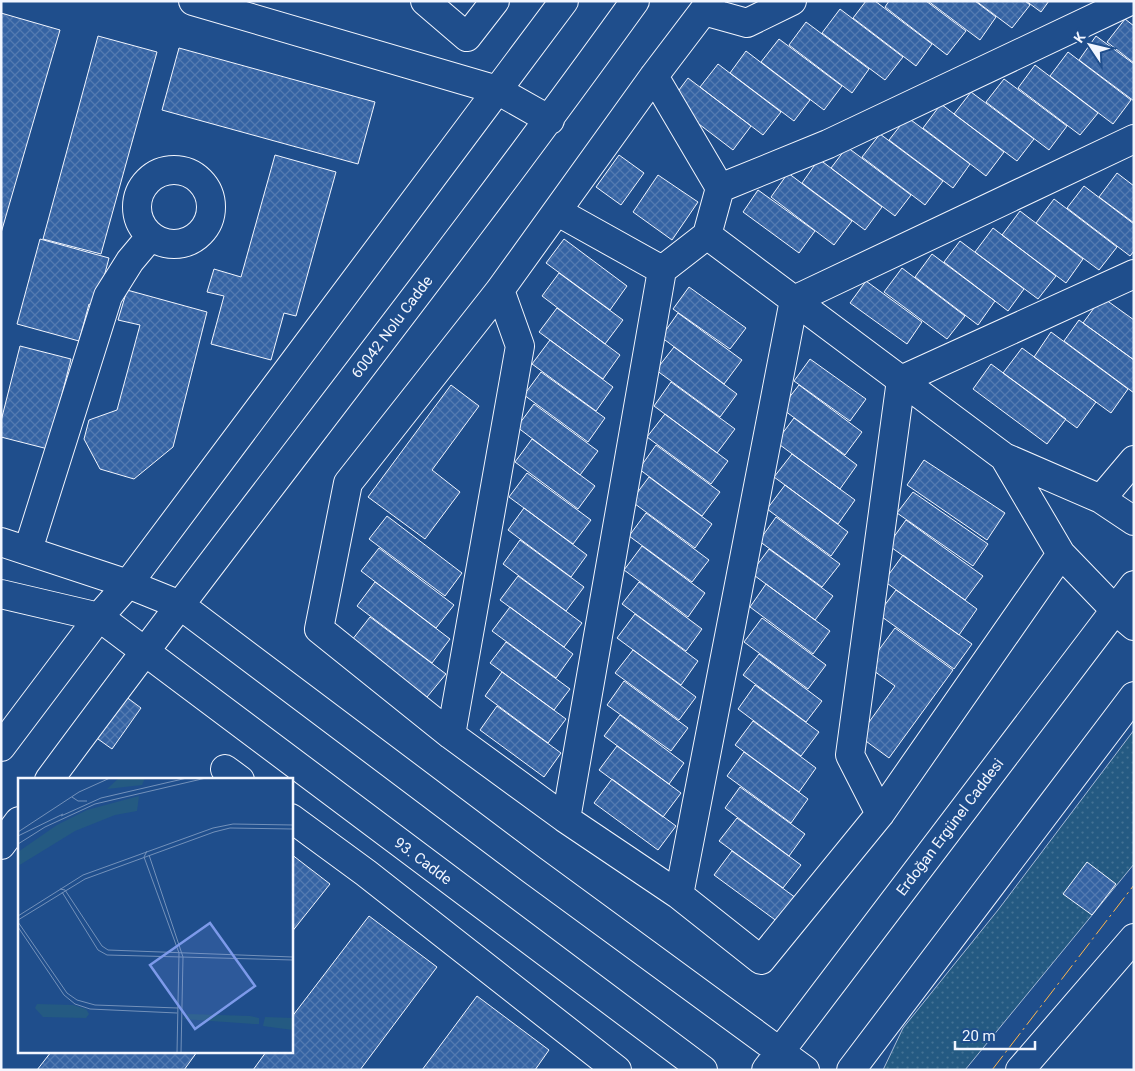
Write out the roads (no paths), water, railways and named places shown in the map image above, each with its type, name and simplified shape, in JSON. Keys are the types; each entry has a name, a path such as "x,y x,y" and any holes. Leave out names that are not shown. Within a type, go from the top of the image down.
{"street":[{"path":"194,1 497,90 550,120"},
{"path":"425,1 467,37 495,1"},
{"path":"1,747 100,617 128,584 564,1"},
{"name":"60042 Nolu Cadde","path":"50,778 145,650 550,120 636,1"},
{"path":"792,1 746,23 708,6 654,76 558,212 500,290 348,483 319,630 451,735 566,819 679,895 761,960 880,814 1061,554"},
{"path":"720,188 828,144 1130,1"},
{"path":"566,819 662,270 707,235 720,188 654,76"},
{"path":"794,300 1134,139"},
{"path":"558,212 662,270"},
{"path":"707,235 1004,457 1101,499 1134,521"},
{"path":"28,550 108,296 130,261 151,236"},
{"path":"901,380 1134,274"},
{"path":"451,735 520,346 500,290"},
{"path":"679,895 794,300"},
{"path":"880,814 850,755 901,380"},
{"path":"1004,457 1061,554 1124,618"},
{"path":"1101,499 1134,460"},
{"path":"1,542 128,584 180,605 532,870 772,1061 805,1070"},
{"name":"Erdoğan Ergünel Caddesi","path":"772,1061 1124,618 1134,585"},
{"path":"1,594 100,617"},
{"name":"93. Cadde","path":"100,617 703,1070"},
{"path":"851,1070 1134,696"},
{"path":"292,819 366,873 617,1070"},
{"path":"1,845 18,822"},
{"path":"1020,1070 1134,938"}]}
